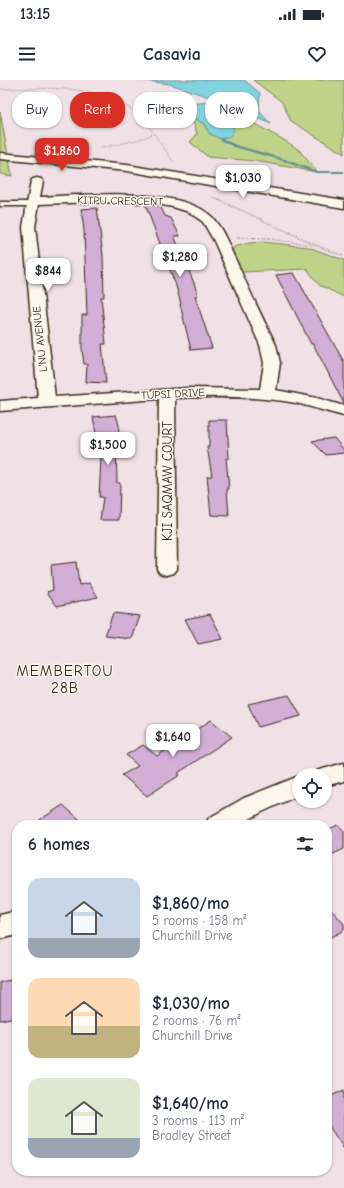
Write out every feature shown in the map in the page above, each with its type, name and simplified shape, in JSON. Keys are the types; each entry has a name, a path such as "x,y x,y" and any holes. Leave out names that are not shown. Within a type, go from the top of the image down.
{"street":[{"path":"0,156 133,169 344,204"},
{"name":"L'NU AVENUE","path":"37,181 32,202 29,227 47,402"},
{"name":"KITPU CRESCENT","path":"32,202 136,199 167,201 203,215 212,226 268,344 272,364 267,393"},
{"name":"TUPSI DRIVE","path":"0,406 215,391 267,393 294,397 344,411"},
{"name":"KJI SAQMAW COURT","path":"166,569 167,394"},
{"path":"332,775 344,772"},
{"path":"227,820 253,806 292,788"},
{"path":"0,927 12,924"}],"lane":[{"path":"0,204 32,202"}],"path":[{"path":"101,148 137,140 153,134"},
{"path":"218,238 269,239 318,246"}],"green space":[{"path":"253,80 344,80 344,154 291,121 282,102"},
{"path":"0,112 12,176 0,174"},
{"path":"197,120 203,123 210,134 234,129 233,128 258,128 258,126 300,151 317,172 255,161 208,157 190,142 197,134 195,128 197,128"},
{"path":"263,242 308,247 344,260 344,297 319,285 307,269 242,272 232,251 234,247 249,243"}],"water":[{"path":"137,80 244,80 260,93 259,111 271,124 258,118 258,92 205,92 205,96 170,84"},
{"path":"205,102 205,126 197,120 197,103"},
{"path":"206,128 234,129 231,136 221,139 210,134"}],"building":[{"path":"145,204 160,206 165,216 171,218 180,236 174,236 194,283 198,296 195,296 212,348 191,350 176,286"},
{"path":"97,208 103,256 104,297 101,297 106,344 102,344 106,383 86,382 87,364 84,364 82,349 82,315 87,315 84,230 81,209"},
{"path":"294,273 344,362 344,404 313,344 311,344 276,275"},
{"path":"116,415 119,425 118,442 116,442 117,483 120,483 119,520 100,520 103,497 99,497 101,459 93,417"},
{"path":"209,420 227,420 229,458 226,458 229,489 227,489 229,516 211,515 207,476 212,476 207,447 209,447"},
{"path":"334,438 344,450 344,453 326,455 312,441"},
{"path":"76,562 79,585 89,583 98,597 57,606 47,592 53,590 51,565"},
{"path":"113,613 140,616 132,639 105,636"},
{"path":"210,614 223,639 198,644 185,619"},
{"path":"289,695 301,716 258,727 248,704"},
{"path":"211,720 232,737 178,773 180,775 147,796 122,775 138,766 126,755 143,745 157,756"},
{"path":"63,805 80,820 40,820"},
{"path":"338,825 344,831 344,849 332,855 332,828"},
{"path":"332,910 344,924 344,930 332,936"},
{"path":"12,980 12,1018 0,1020 0,982"},
{"path":"344,1090 344,1149 332,1131 332,1096"}],"waterway":[{"path":"221,139 235,146 278,158 317,172 344,172"}],"district":[{"name":"MEMBERTOU 28B","path":"65,680"}]}
